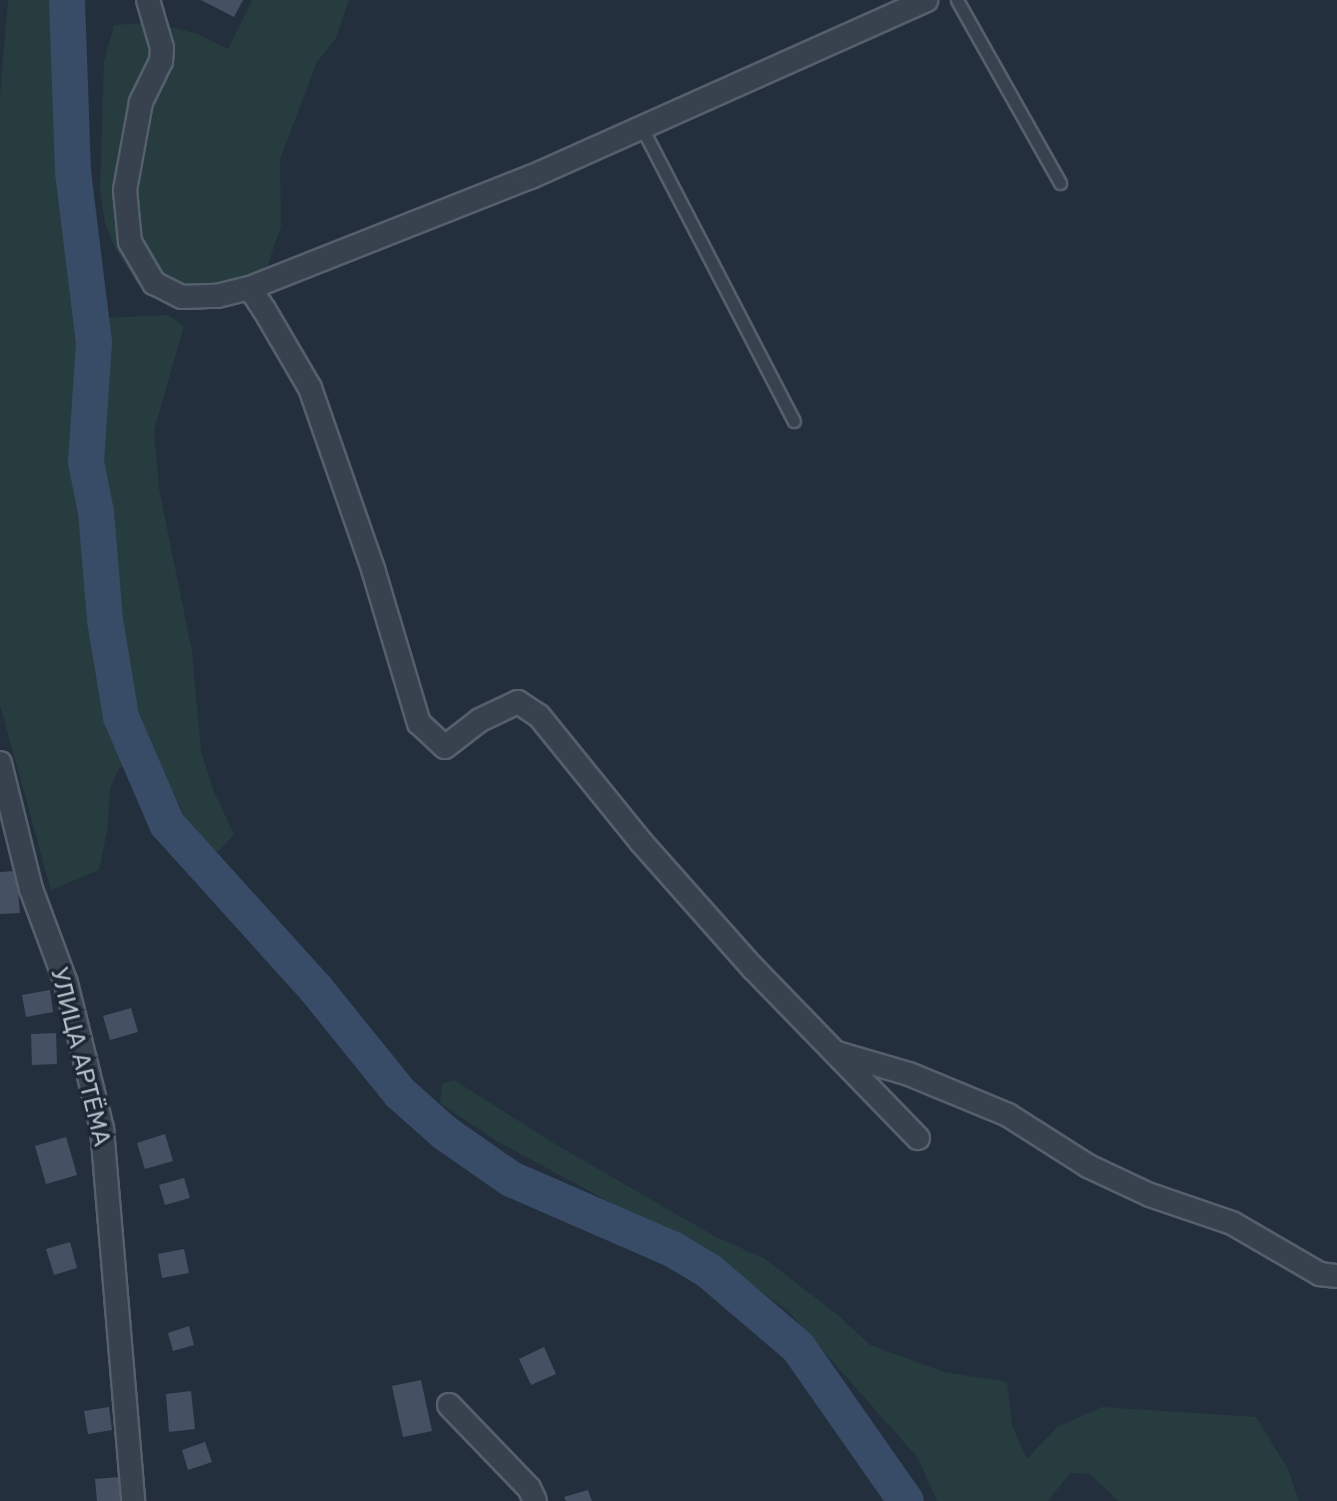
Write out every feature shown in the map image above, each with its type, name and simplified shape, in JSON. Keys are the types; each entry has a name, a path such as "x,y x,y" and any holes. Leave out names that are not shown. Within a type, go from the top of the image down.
{"street":[{"path":"148,0 162,48 161,61 141,102 125,190 130,242 154,283 182,297 217,296 250,288 531,177 926,0"},
{"path":"250,288 310,388 373,569 419,723 445,747 480,720 518,702 539,716 641,842 832,1052 918,1138"},
{"name":"УЛИЦА АРТЁМА","path":"0,763 31,889 66,983 102,1129 133,1501"},
{"path":"832,1052 909,1074 1008,1115 1088,1166 1150,1195 1232,1223 1320,1274 1337,1276"},
{"path":"449,1405 529,1488 535,1501"}],"lane":[{"path":"957,0 1060,183"},
{"path":"642,128 794,421"}],"green space":[{"path":"8,0 56,0 58,181 74,228 84,319 168,315 184,326 154,431 159,488 192,652 201,751 214,792 234,834 218,852 198,843 156,758 141,756 119,768 110,789 107,832 99,870 51,890 0,705 0,95"},
{"path":"252,0 349,0 336,38 317,62 280,159 281,226 266,270 232,289 138,285 115,248 105,223 100,191 104,62 114,25 144,23 174,28 198,34 228,49"},
{"path":"454,1080 560,1147 716,1237 765,1259 839,1316 870,1345 944,1372 1007,1382 1012,1425 1027,1459 1057,1427 1102,1407 1256,1417 1288,1469 1299,1501 1118,1501 1090,1474 1070,1473 1048,1501 937,1501 918,1458 787,1310 722,1263 495,1140 440,1103 442,1084"}],"building":[{"path":"201,0 243,0 234,17"},
{"path":"16,871 20,913 0,914 0,872"},
{"path":"50,990 53,1012 26,1017 22,995"},
{"path":"131,1008 138,1032 110,1040 103,1016"},
{"path":"56,1033 57,1064 32,1065 31,1034"},
{"path":"165,1134 173,1161 145,1169 137,1143"},
{"path":"66,1137 77,1175 46,1184 35,1146"},
{"path":"184,1178 190,1198 165,1205 159,1185"},
{"path":"70,1242 77,1268 54,1275 46,1249"},
{"path":"184,1249 189,1273 162,1278 158,1254"},
{"path":"189,1326 194,1345 173,1351 168,1333"},
{"path":"544,1347 556,1374 531,1385 519,1359"},
{"path":"421,1380 432,1431 403,1437 392,1386"},
{"path":"191,1391 195,1429 169,1432 166,1394"},
{"path":"109,1407 112,1430 88,1434 84,1411"},
{"path":"205,1442 212,1462 188,1470 182,1450"},
{"path":"119,1477 121,1501 97,1501 95,1479"},
{"path":"588,1490 592,1501 566,1501 564,1497"}],"waterway":[{"path":"67,0 73,172 94,342 86,462 96,512 105,620 121,717 167,824 316,989 400,1093 445,1133 511,1179 674,1250 709,1271 798,1347 906,1501"}]}
